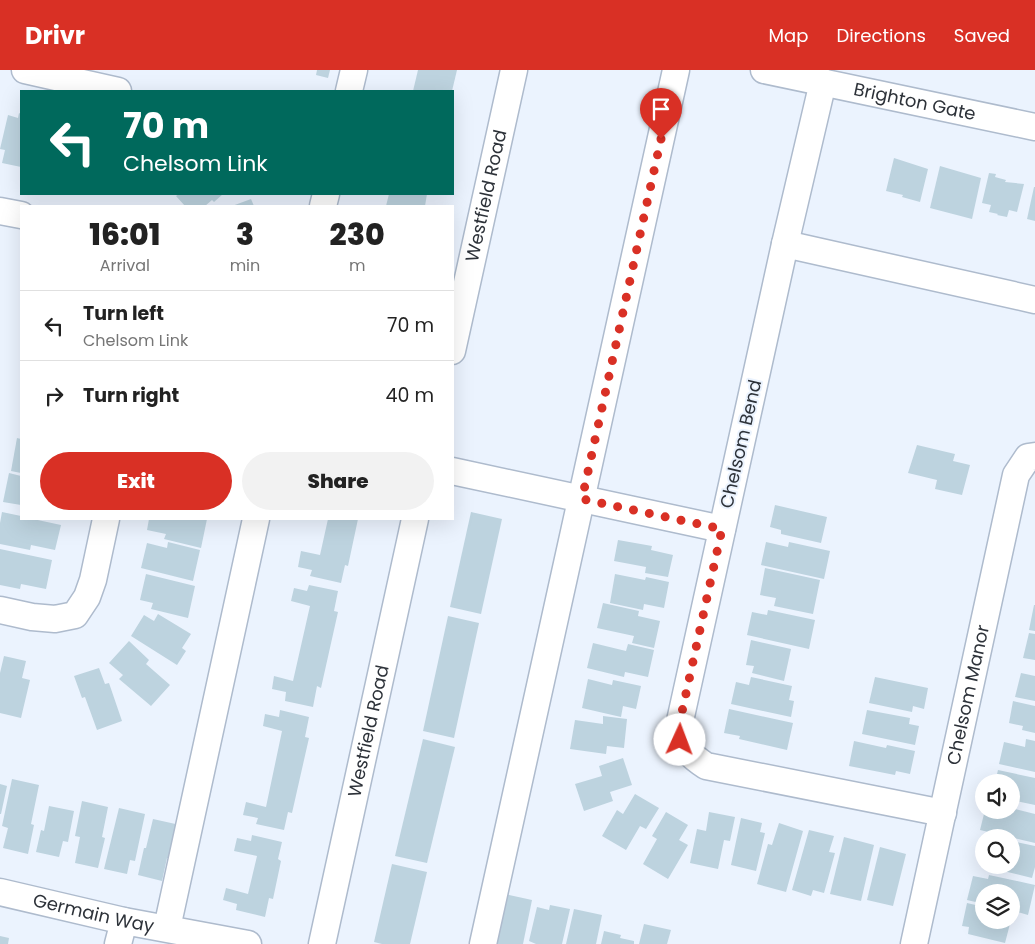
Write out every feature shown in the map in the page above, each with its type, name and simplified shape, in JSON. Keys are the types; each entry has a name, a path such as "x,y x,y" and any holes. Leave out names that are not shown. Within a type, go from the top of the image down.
{"street":[{"path":"25,70 114,90"},
{"path":"349,90 354,70"},
{"name":"Westfield Road","path":"454,342 514,70"},
{"path":"483,944 676,70"},
{"name":"Brighton Gate","path":"764,70 1035,127"},
{"name":"Chelsom Bend","path":"823,82 680,721 680,740 692,757 706,766 943,814"},
{"path":"0,211 20,215"},
{"path":"786,244 1035,300"},
{"name":"Chelsom Manor","path":"914,944 1016,475 1028,457 1035,456"},
{"path":"454,471 722,529"},
{"path":"0,610 32,617 55,619 75,615 87,597 93,580 106,520"},
{"path":"168,928 256,520"},
{"name":"Westfield Road","path":"322,944 416,520"},
{"name":"Germain Way","path":"0,892 121,932 168,928 248,944"}],"building":[{"path":"317,70 330,70 328,78 316,75"},
{"path":"418,70 457,70 452,90 413,90"},
{"path":"19,113 20,167 2,163 5,150 0,149 8,115 18,118"},
{"path":"894,158 928,169 920,202 886,191"},
{"path":"940,166 981,178 972,219 930,208"},
{"path":"989,173 996,174 995,177 1006,180 1005,182 1024,184 1017,212 1009,210 1007,217 997,215 989,212 991,205 982,203"},
{"path":"1035,187 1035,221 1027,219"},
{"path":"222,195 214,202 212,200 206,205 184,205 176,196"},
{"path":"389,195 427,195 425,205 386,205"},
{"path":"251,199 254,205 235,205"},
{"path":"17,438 20,439 20,473 11,471"},
{"path":"917,445 955,454 953,461 970,465 962,495 935,489 937,480 908,473"},
{"path":"9,473 20,476 20,505 3,502"},
{"path":"775,505 827,517 821,543 781,534 781,530 770,527"},
{"path":"2,512 20,516 20,520 38,520 61,525 55,550 31,545 30,550 0,544"},
{"path":"471,512 502,519 481,614 450,607"},
{"path":"149,520 207,520 201,548 164,539 166,534 147,530"},
{"path":"328,520 358,520 348,566 345,565 341,583 310,576 312,570 298,567 301,551 320,555"},
{"path":"618,540 652,546 651,550 673,555 668,577 645,573 646,567 614,561"},
{"path":"168,542 200,550 193,581 141,568 147,543 167,548"},
{"path":"766,542 788,547 789,542 830,551 824,579 761,565"},
{"path":"0,549 52,560 46,589 21,584 20,589 0,585"},
{"path":"765,568 820,580 813,614 774,606 776,598 760,595"},
{"path":"146,574 195,586 188,618 151,609 153,603 140,600"},
{"path":"615,574 645,580 646,577 669,582 664,608 644,604 643,610 610,603"},
{"path":"309,585 338,591 334,611 338,612 321,688 317,686 313,707 285,701 286,692 272,689 274,676 293,681 310,606 291,601 294,588 307,591"},
{"path":"603,603 639,611 638,616 660,621 654,648 632,643 634,636 597,628"},
{"path":"1035,605 1035,631 1029,630"},
{"path":"768,610 815,620 809,649 747,635 752,612 767,615"},
{"path":"158,614 191,634 182,648 186,651 177,665 131,636 144,615 154,621"},
{"path":"448,616 479,623 454,738 423,731"},
{"path":"1029,633 1035,634 1035,660 1023,658"},
{"path":"751,640 791,649 784,681 752,673 754,666 746,665"},
{"path":"129,641 149,660 146,664 170,685 151,706 119,679 123,675 109,663"},
{"path":"593,643 626,651 628,644 654,650 648,677 625,672 624,677 587,668"},
{"path":"4,656 26,661 22,678 30,680 21,718 0,713 0,673"},
{"path":"99,668 105,684 109,683 122,721 97,730 85,697 82,698 74,676"},
{"path":"1021,673 1035,676 1035,701 1015,697"},
{"path":"751,677 792,686 789,700 794,701 791,717 731,704 736,682 749,685"},
{"path":"875,677 928,688 924,709 913,706 912,712 869,703"},
{"path":"588,679 612,685 613,680 641,686 636,709 623,706 621,717 582,708"},
{"path":"1013,701 1035,706 1035,733 1022,730 1023,726 1009,723"},
{"path":"729,709 793,723 787,750 739,739 740,736 724,733"},
{"path":"280,710 309,717 305,737 309,738 292,813 288,812 284,830 256,824 258,818 243,815 246,802 266,807 282,731 263,726 265,714 279,717"},
{"path":"867,710 910,718 909,724 919,726 915,745 862,734"},
{"path":"603,716 627,719 624,748 607,746 606,754 570,749 575,720 603,724"},
{"path":"423,739 455,747 427,863 395,856"},
{"path":"1026,739 1035,741 1035,772 999,764 1004,742 1025,747"},
{"path":"854,741 886,748 887,745 915,751 910,774 896,771 895,775 849,766"},
{"path":"623,758 632,785 610,792 613,801 584,811 575,784 602,776 599,766"},
{"path":"998,770 1016,774 997,774"},
{"path":"1020,775 1035,778 1035,805 1020,802"},
{"path":"12,779 39,785 31,824 34,825 28,854 3,848 8,828 2,826"},
{"path":"0,784 7,786 1,814 0,814"},
{"path":"635,794 659,808 646,829 640,826 626,850 602,836 617,810 623,814"},
{"path":"82,801 108,807 102,837 105,838 98,868 75,863 80,837 75,836"},
{"path":"49,806 74,811 68,842 63,841 59,857 36,852 41,830 44,831"},
{"path":"119,808 145,814 135,861 130,860 127,874 104,869"},
{"path":"1020,810 1035,814 1035,843 1020,839 1020,829 980,829 983,819 1020,819"},
{"path":"666,812 688,825 679,840 688,845 668,879 643,864 657,839 652,836"},
{"path":"709,812 735,817 730,841 724,840 718,869 690,863 697,829 706,831"},
{"path":"741,818 762,823 760,832 765,833 756,871 731,865"},
{"path":"153,819 180,825 173,859 167,858 162,881 138,875"},
{"path":"779,823 803,831 786,892 757,884 768,844 772,845"},
{"path":"809,830 834,836 829,852 835,853 824,893 813,890 811,896 792,890"},
{"path":"252,835 282,842 278,859 281,861 273,899 269,898 265,917 236,910 237,904 223,900 226,888 248,894 257,856 234,851 237,838 251,841"},
{"path":"844,837 874,845 861,901 830,894"},
{"path":"1020,843 1035,846 1035,867 1032,878 1016,874 1020,874"},
{"path":"880,847 906,854 893,906 867,900"},
{"path":"392,864 427,872 410,944 382,944 374,942"},
{"path":"989,875 1035,885 1028,915 1020,913 1020,884 975,884 975,902 967,900 973,876 988,879"},
{"path":"505,894 532,900 523,944 494,944"},
{"path":"967,903 975,905 975,929 1009,929 1005,943 968,934 969,927 962,926"},
{"path":"550,905 570,909 562,944 536,944 529,941 537,907 549,910"},
{"path":"574,909 602,915 596,944 566,944"},
{"path":"644,924 671,930 667,944 639,944"},
{"path":"604,931 621,935 620,938 634,941 634,944 601,944"},
{"path":"0,936 9,938 8,944 0,944"}],"route":[{"path":"661,139 582,499 722,529 680,721 680,740"}]}
